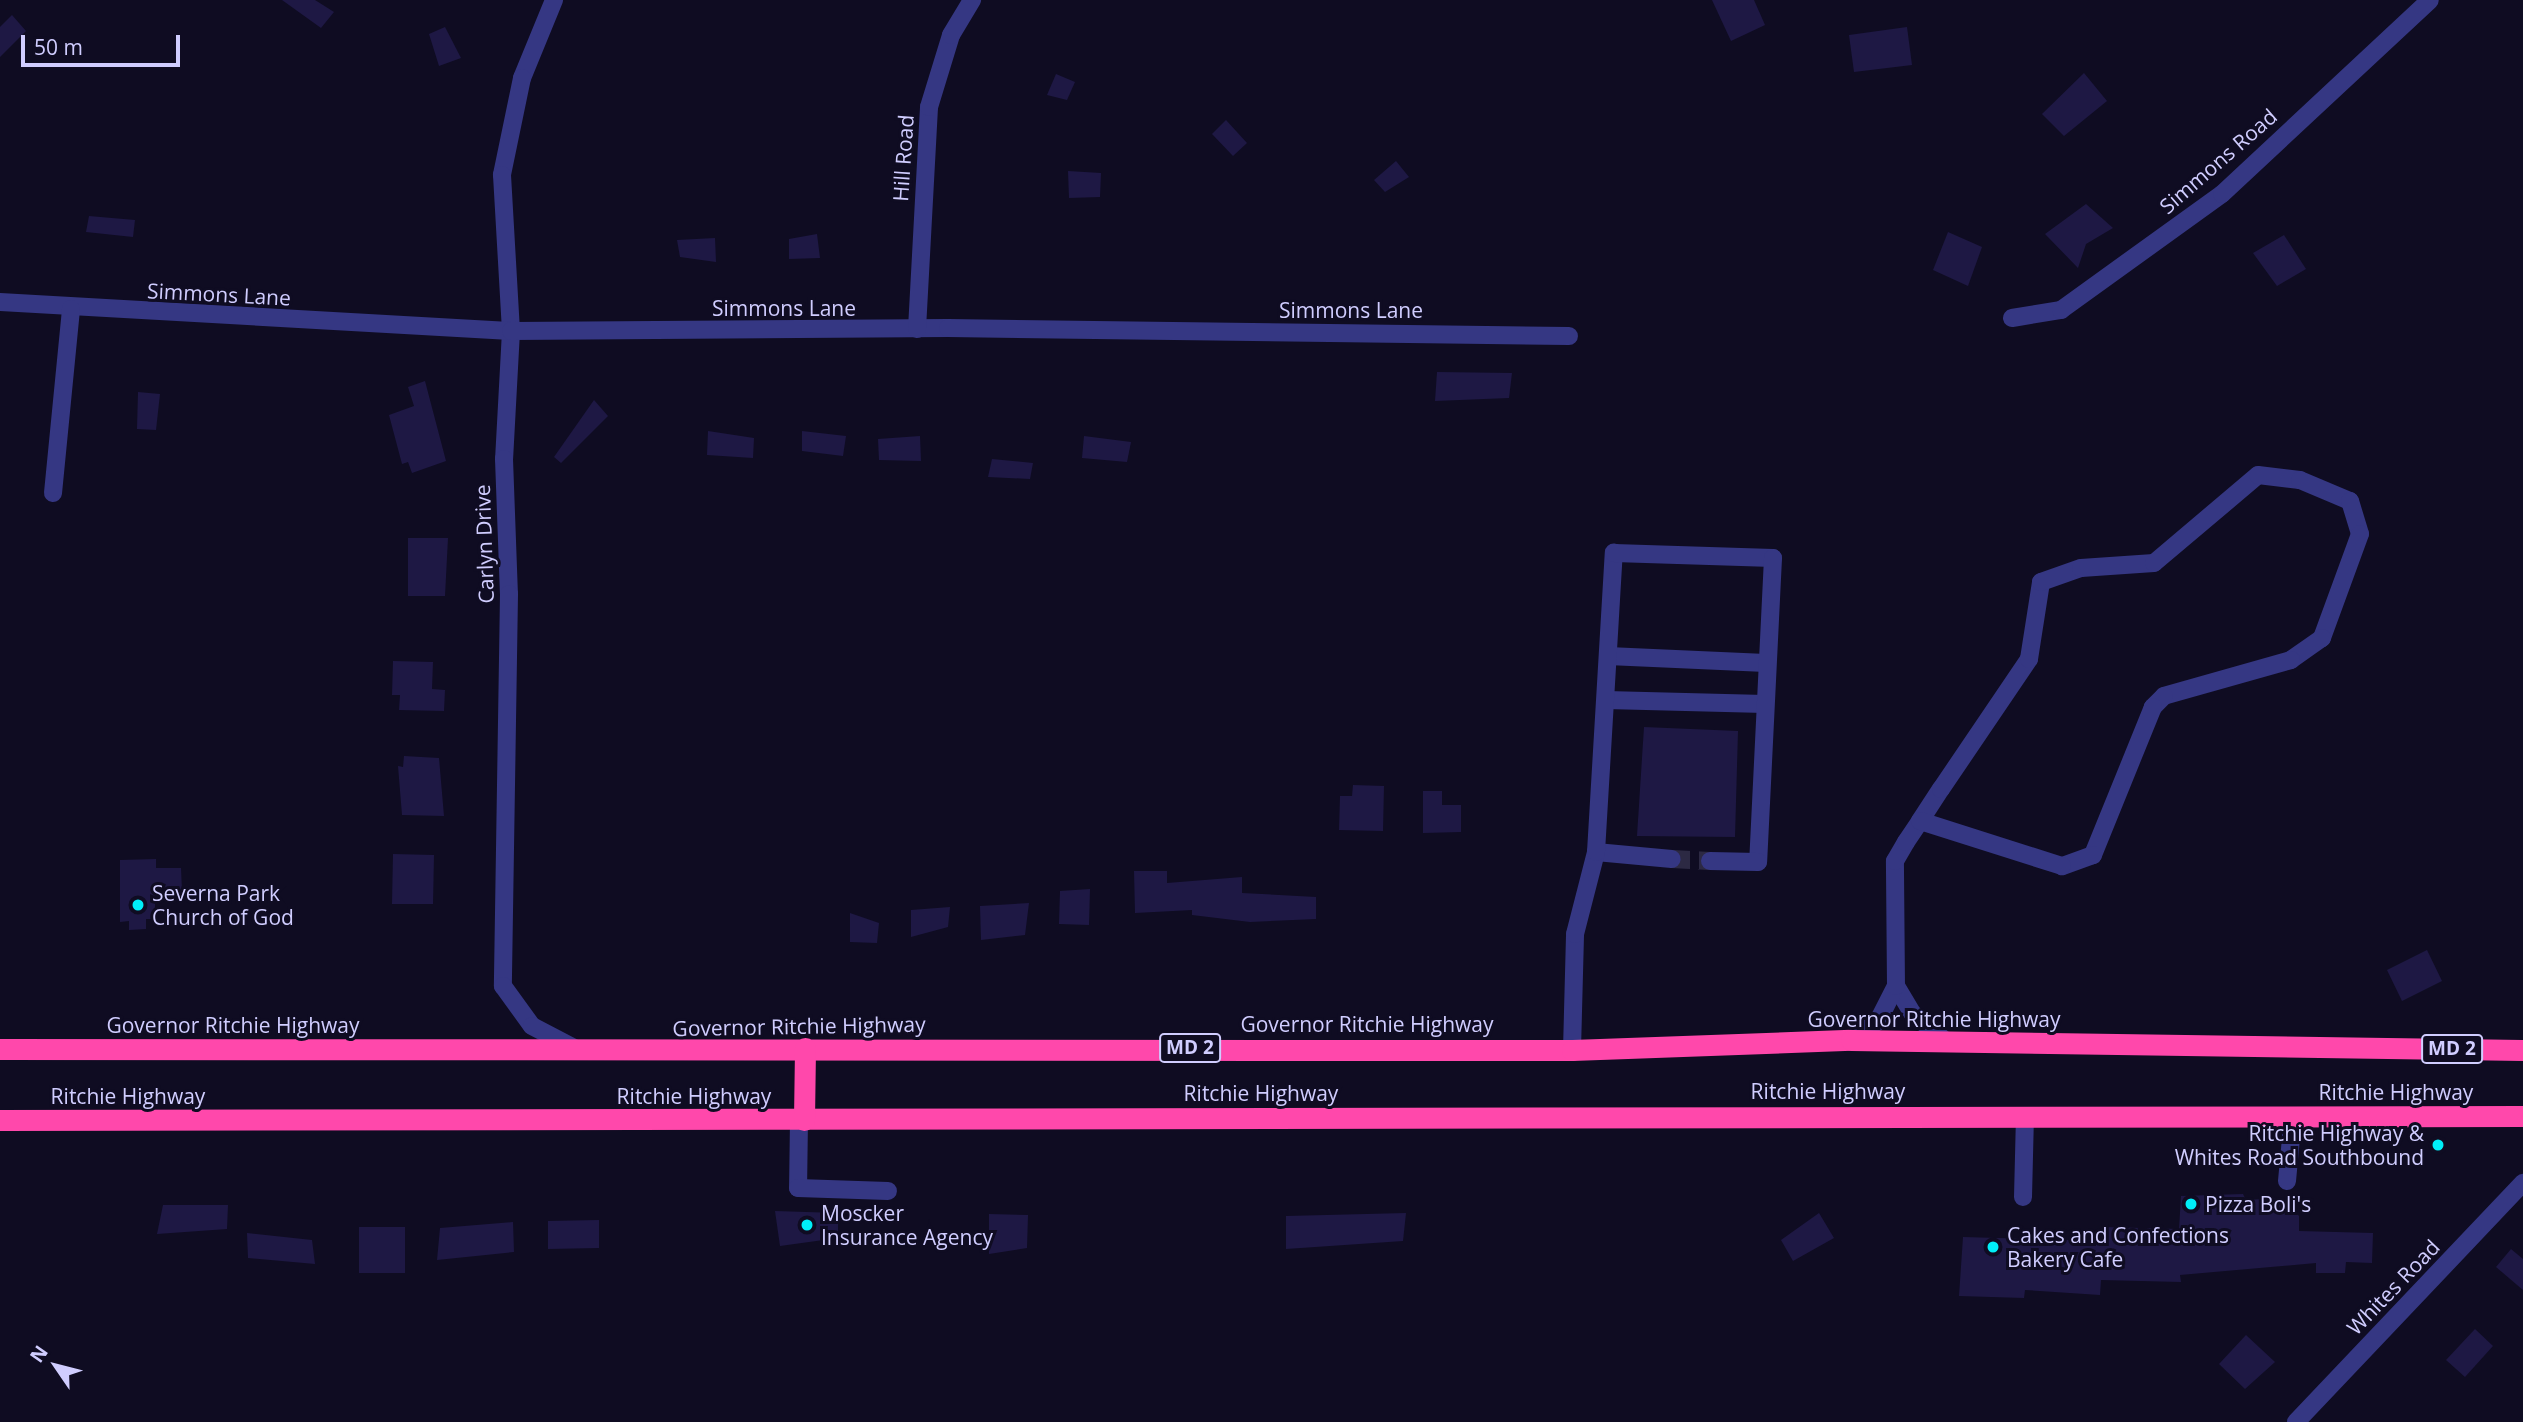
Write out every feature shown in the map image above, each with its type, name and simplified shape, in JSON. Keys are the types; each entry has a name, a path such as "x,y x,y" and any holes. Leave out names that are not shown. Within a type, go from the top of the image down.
{"highway":[{"name":"Governor Ritchie Highway","path":"0,1049 585,1053 805,1048 1572,1050 1851,1041 2523,1050"},
{"path":"802,1120 805,1048"},
{"name":"Ritchie Highway","path":"0,1121 2523,1116"}],"street":[{"name":"Carlyn Drive","path":"554,0 522,78 502,175 511,331 504,459 509,594 503,986 532,1026 585,1053"},
{"name":"Hill Road","path":"917,329 929,107 951,35 972,0"},
{"name":"Simmons Road","path":"2012,318 2061,310 2222,194 2430,0"},
{"name":"Simmons Lane","path":"0,302 71,309 511,331 917,329 1569,336"},
{"path":"53,492 71,309"},
{"path":"1851,1041 1878,1021 1896,986 1895,862 1920,821 2029,659 2041,582 2057,572 2164,558 2258,475 2282,475 2350,501 2360,534 2322,638 2291,660 2164,696 2153,707 2093,855 2062,866 1920,821"},
{"path":"1572,1050 1575,934 1597,852 1615,553 1773,558 1758,862 1710,862"},
{"path":"1608,656 1767,657"},
{"path":"1606,700 1765,704"},
{"path":"1597,852 1672,859"},
{"path":"1896,986 1913,1014 1948,1043"},
{"path":"2023,1197 2025,1116"},
{"path":"2287,1181 2294,1116"},
{"path":"802,1120 798,1188 887,1191"},
{"name":"Whites Road","path":"2296,1422 2523,1183"}],"building":[{"path":"282,0 315,0 334,12 321,28"},
{"path":"1712,0 1754,0 1765,25 1731,41"},
{"path":"12,15 26,31 0,57 0,27"},
{"path":"445,27 461,58 439,66 429,34"},
{"path":"1907,27 1912,65 1854,72 1849,35"},
{"path":"2084,73 2107,101 2064,136 2042,114"},
{"path":"1056,74 1075,82 1067,100 1047,95"},
{"path":"1226,120 1247,143 1233,156 1212,134"},
{"path":"1396,161 1409,177 1385,192 1374,180"},
{"path":"1068,171 1101,173 1100,197 1069,198"},
{"path":"2086,204 2113,228 2086,244 2078,268 2045,234"},
{"path":"89,216 135,220 133,237 86,232"},
{"path":"1948,232 1982,247 1968,286 1933,270"},
{"path":"817,234 820,258 789,259 789,239"},
{"path":"2284,235 2306,269 2277,286 2253,253"},
{"path":"715,238 716,262 680,257 677,240"},
{"path":"1437,372 1512,373 1509,398 1435,401"},
{"path":"425,381 446,461 412,473 408,462 402,464 389,415 414,406 408,387"},
{"path":"138,392 160,394 156,430 137,429"},
{"path":"594,400 608,416 561,463 554,457"},
{"path":"708,431 754,438 753,458 707,455"},
{"path":"802,431 846,436 843,456 802,451"},
{"path":"920,436 921,461 879,460 878,439"},
{"path":"1084,436 1131,442 1127,462 1082,458"},
{"path":"992,459 1033,463 1030,479 988,477"},
{"path":"408,538 448,538 445,596 408,596"},
{"path":"393,661 433,662 432,689 445,690 444,711 399,710 400,695 392,695"},
{"path":"1644,727 1738,731 1735,837 1637,836"},
{"path":"404,756 439,758 444,816 402,815 398,766 403,767"},
{"path":"1353,785 1384,786 1383,831 1339,830 1340,796 1352,796"},
{"path":"1423,791 1442,791 1442,805 1461,805 1461,832 1423,833"},
{"path":"393,854 434,855 433,904 392,904"},
{"name":"Severna Park Church of God","path":"156,859 156,868 181,868 182,891 155,891 155,919 146,919 146,929 129,930 129,921 120,922 120,860"},
{"path":"1134,871 1167,871 1167,883 1242,877 1242,893 1316,897 1316,919 1250,922 1192,915 1192,910 1135,913"},
{"path":"1090,889 1089,925 1059,924 1060,891"},
{"path":"1029,903 1025,935 981,940 980,906"},
{"path":"950,907 948,927 911,937 911,910"},
{"path":"850,913 879,923 877,943 850,942"},
{"path":"2427,950 2442,981 2402,1001 2387,970"},
{"path":"2243,1194 2246,1200 2282,1198 2299,1216 2299,1231 2373,1233 2372,1263 2346,1262 2345,1273 2316,1273 2316,1263 2180,1275 2181,1282 2101,1280 2100,1295 2025,1290 2024,1298 1959,1296 1963,1237 2104,1241 2104,1227 2179,1229 2181,1196"},
{"path":"163,1205 228,1205 227,1229 157,1234"},
{"name":"Moscker Insurance Agency","path":"775,1211 838,1213 838,1238 780,1246"},
{"path":"1406,1213 1403,1241 1286,1249 1286,1216"},
{"path":"1819,1213 1834,1238 1793,1261 1781,1240"},
{"path":"989,1214 1028,1215 1027,1248 989,1254"},
{"path":"599,1220 599,1248 548,1249 548,1221"},
{"path":"513,1222 514,1252 437,1260 440,1228"},
{"path":"359,1227 405,1227 405,1273 359,1273"},
{"path":"247,1233 312,1240 315,1264 248,1258"},
{"path":"2511,1249 2523,1259 2523,1290 2496,1267"},
{"path":"2475,1329 2493,1346 2465,1377 2446,1360"},
{"path":"2246,1335 2275,1362 2245,1389 2219,1364"}],"tunnel":[{"path":"1672,859 1710,861"}],"place":[{"name":"Severna Park Church of God","path":"138,905"},
{"name":"Ritchie Highway & Whites Road Southbound","path":"2438,1145"},
{"name":"Pizza Boli's","path":"2191,1204"},
{"name":"Moscker Insurance Agency","path":"807,1225"},
{"name":"Cakes and Confections Bakery Cafe","path":"1993,1247"}]}
